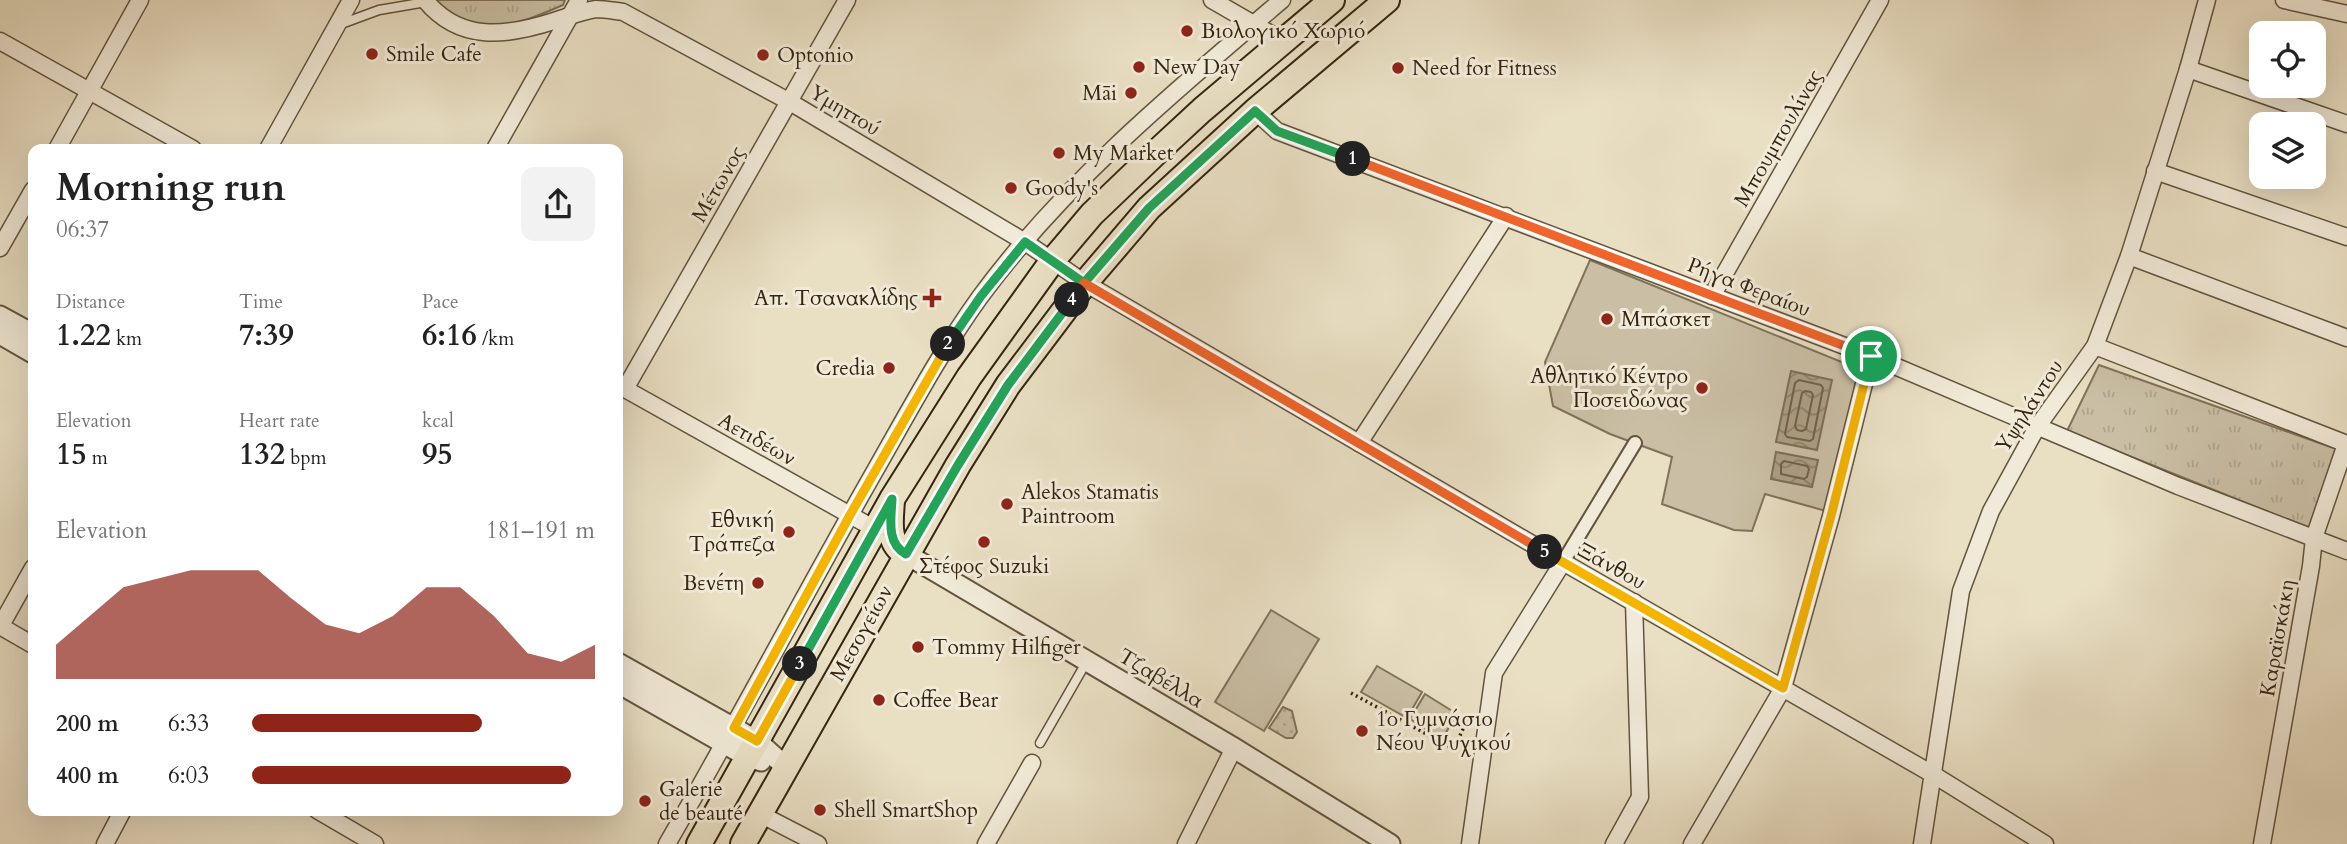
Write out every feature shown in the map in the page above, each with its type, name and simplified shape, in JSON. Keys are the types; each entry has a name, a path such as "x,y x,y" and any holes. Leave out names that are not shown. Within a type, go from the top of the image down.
{"main road":[{"name":"Μεσογείων","path":"699,844 892,499 969,377 1053,260 1092,214 1202,110 1332,0"},
{"name":"Μεσογείων","path":"743,844 958,465 1008,385 1084,283 1149,208 1255,111 1387,0"},
{"path":"892,499 893,543 906,554"}],"street":[{"path":"60,144 140,0"},
{"path":"271,144 351,0"},
{"path":"498,144 579,0"},
{"name":"Μέτωνος","path":"623,384 790,102 847,0"},
{"path":"1212,0 1283,41"},
{"path":"667,844 940,357 981,296 1025,242 1138,124 1282,0"},
{"name":"Μπουμπουλίνας","path":"1712,296 1880,0"},
{"name":"Υψηλάντου","path":"1922,844 1961,591 1991,511 2037,427 2095,346 2129,256 2207,0"},
{"path":"2284,0 2347,14"},
{"name":"Υμηττού","path":"426,1 458,27 489,34 530,29 596,9 623,12 790,102 1025,242 1084,283"},
{"path":"0,41 184,144"},
{"path":"2188,69 2347,124"},
{"name":"Ρήγα Φεραίου","path":"1255,111 1277,131 1871,356 2178,486 2347,551"},
{"path":"2155,171 2347,237"},
{"path":"0,248 28,199"},
{"path":"1359,443 1506,216"},
{"path":"2129,256 2347,338"},
{"name":"Ξάνθου","path":"1084,283 1934,775 2045,844"},
{"path":"0,316 28,331"},
{"path":"0,334 28,350"},
{"path":"2095,346 2346,444"},
{"path":"1692,844 1783,688 1831,516 1871,356"},
{"name":"Αετιδέων","path":"623,388 875,529"},
{"path":"1470,844 1494,673 1635,443"},
{"name":"Καραϊσκάκη","path":"2262,844 2314,538 2346,444"},
{"name":"Τζαβέλλα","path":"906,554 1234,748 1390,844"},
{"path":"28,577 0,626 28,642"},
{"path":"1614,844 1640,797 1634,603"},
{"path":"623,666 729,736 786,767"},
{"path":"623,686 729,736"},
{"path":"1186,844 1234,748"},
{"path":"986,844 1032,763"},
{"path":"760,814 818,844"},
{"path":"105,844 120,816"},
{"path":"327,816 375,844"}],"lane":[{"path":"335,27 379,10 426,1"},
{"path":"1040,743 1087,661"}],"path":[{"path":"1351,693 1454,749 1467,720 1487,727"}],"green space":[{"path":"435,0 565,0 563,5 513,24 481,26 465,22"},
{"name":"Αθλητικό Κέντρο Ποσειδώνας","path":"1590,260 1859,369 1826,511 1765,494 1752,531 1734,530 1662,504 1672,457 1610,434 1553,406 1545,362"},
{"path":"2099,365 2342,451 2314,530 2067,431"},
{"path":"1271,610 1319,639 1264,731 1215,702"},
{"path":"1377,666 1422,692 1407,718 1361,692"},
{"path":"1425,694 1457,714 1442,739 1410,719"},
{"path":"1283,707 1292,711 1297,732 1293,738 1286,738 1269,728"}],"water":[{"path":"1791,371 1832,380 1817,450 1776,442"},
{"path":"1776,452 1818,460 1812,487 1771,479"}],"place":[{"name":"Βιολογικό Χωριό","path":"1187,31"},
{"name":"Smile Cafe","path":"372,54"},
{"name":"Optonio","path":"763,55"},
{"name":"New Day","path":"1139,67"},
{"name":"Need for Fitness","path":"1398,68"},
{"name":"Māi","path":"1131,93"},
{"name":"My Market","path":"1059,153"},
{"name":"Goody's","path":"1011,188"},
{"name":"Απ. Τσανακλίδης","path":"932,298"},
{"name":"Μπάσκετ","path":"1607,319"},
{"name":"Credia","path":"889,368"},
{"name":"Αθλητικό Κέντρο Ποσειδώνας","path":"1702,388"},
{"name":"Alekos Stamatis Paintroom","path":"1007,504"},
{"name":"Εθνική Τράπεζα","path":"789,532"},
{"name":"Στέφος Suzuki","path":"984,542"},
{"name":"Βενέτη","path":"758,583"},
{"name":"Tommy Hilfiger","path":"918,647"},
{"name":"Coffee Bear","path":"879,700"},
{"name":"1ο Γυμνάσιο Νέου Ψυχικού","path":"1362,731"},
{"name":"Galerie de beauté","path":"645,801"},
{"name":"Shell SmartShop","path":"820,810"}],"route":[{"path":"1871,356 1277,131 1255,111 1149,208 1084,283 1025,242 981,296 940,357 734,728 757,741 892,499 893,543 906,554 1008,385 1084,283 1783,688 1831,516 1871,356"}]}
